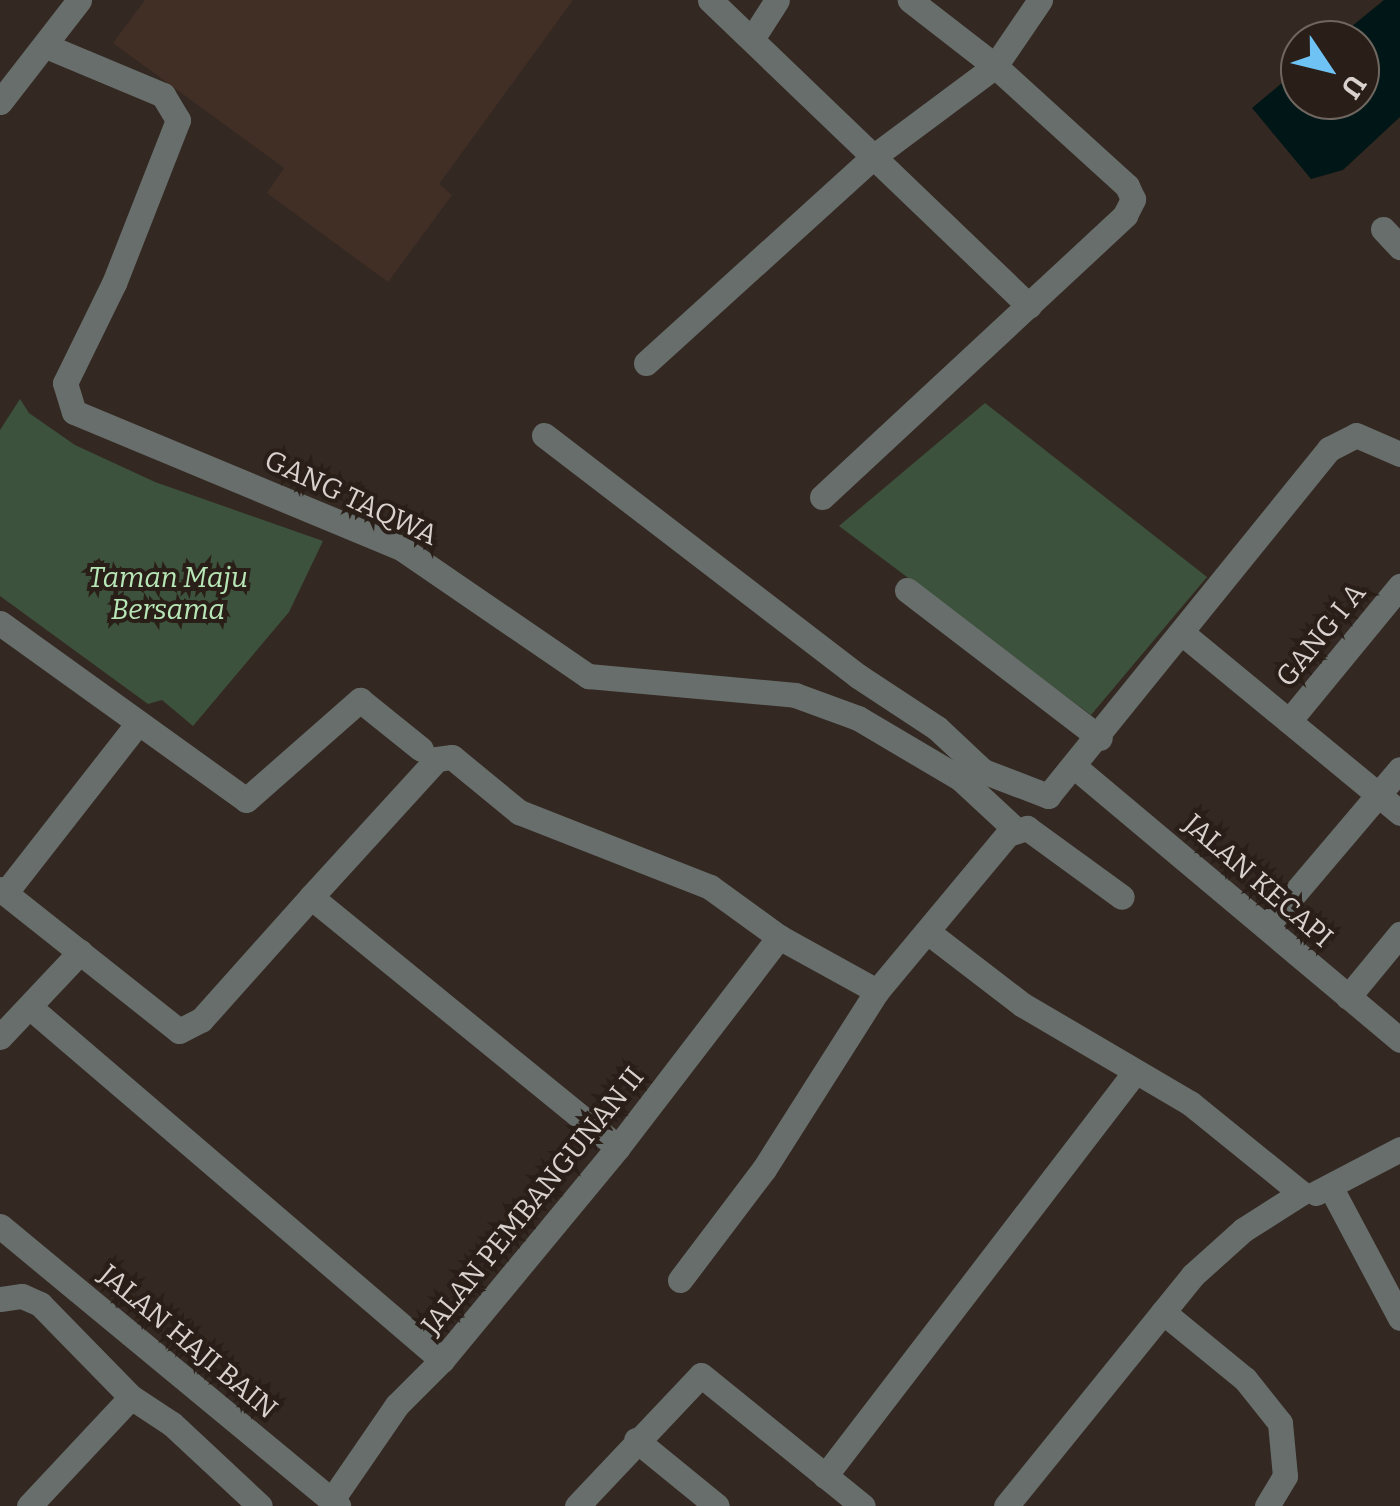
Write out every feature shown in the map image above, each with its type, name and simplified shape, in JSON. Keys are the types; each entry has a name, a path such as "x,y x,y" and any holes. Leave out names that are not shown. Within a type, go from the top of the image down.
{"street":[{"path":"0,102 78,0"},
{"path":"710,0 1029,306"},
{"path":"752,39 777,0"},
{"path":"822,497 1126,214 1133,199 1127,186 995,66 910,0"},
{"path":"646,363 872,157 995,66 1040,0"},
{"name":"GANG TAQWA","path":"46,46 164,95 178,120 114,283 65,382 74,412 107,432 270,489 401,548 588,676 795,695 858,718 961,779 1016,830"},
{"path":"544,436 858,676 937,728 983,771 1055,795 1329,449 1356,435 1400,454"},
{"name":"GANG I A","path":"1289,722 1400,586"},
{"path":"908,590 1100,738"},
{"path":"0,623 241,798 258,794 360,700 421,749"},
{"path":"1182,633 1400,813"},
{"path":"138,723 3,890 179,1031 201,1020 437,760 452,757 518,812 710,887 779,936 877,992"},
{"name":"JALAN KECAPI","path":"1076,768 1400,1040"},
{"path":"1266,927 1400,769"},
{"path":"680,1280 764,1169 877,992 1016,830 1027,828 1122,897"},
{"path":"311,898 618,1147"},
{"path":"929,933 1023,1005 1219,1124 1301,1193"},
{"path":"1348,998 1400,934"},
{"name":"JALAN PEMBANGUNAN II","path":"334,1503 397,1405 442,1360 618,1147 779,936"},
{"path":"0,1037 32,1009 80,952"},
{"path":"32,1009 442,1360"},
{"path":"825,1476 1135,1072"},
{"path":"1006,1506 1216,1252 1301,1193 1331,1188 1400,1149"},
{"path":"1331,1188 1400,1318"},
{"name":"JALAN HAJI BAIN","path":"0,1226 334,1503"},
{"path":"0,1299 22,1296 40,1304 131,1396 172,1424 260,1506"},
{"path":"1164,1312 1246,1379 1280,1423 1285,1476 1267,1506"},
{"path":"577,1506 636,1440 704,1375 863,1506"},
{"path":"29,1506 131,1396"},
{"path":"636,1440 717,1506"}],"shaded area":[{"path":"145,0 573,0 439,184 452,195 388,282 267,193 284,168 113,43"},
{"path":"1384,0 1400,0 1400,117 1343,170 1311,179 1252,108 1280,85 1280,120 1380,120 1380,20 1360,20"}],"green space":[{"name":"Taman Maju Bersama","path":"20,399 29,413 75,445 155,482 323,541 289,612 193,726 162,700 148,704 0,596 0,430"},
{"path":"985,403 1207,577 1091,715 839,526"}]}
